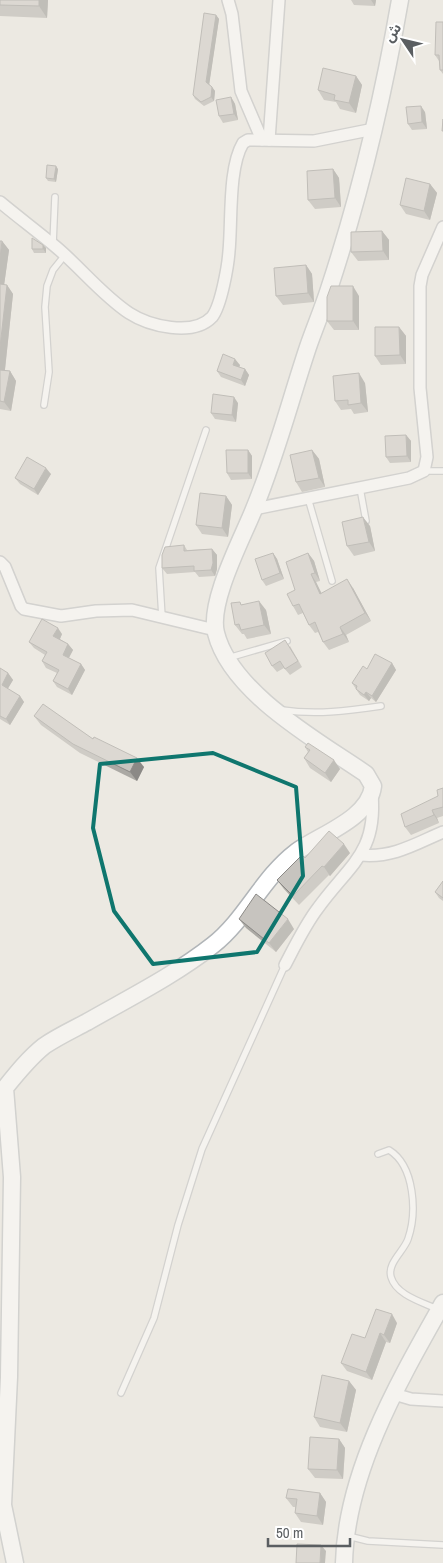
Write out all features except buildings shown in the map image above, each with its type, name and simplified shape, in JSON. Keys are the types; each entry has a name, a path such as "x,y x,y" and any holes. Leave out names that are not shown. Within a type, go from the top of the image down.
{"street":[{"path":"228,0 233,22 241,91 266,140"},
{"path":"266,140 279,0"},
{"path":"285,965 316,909 361,855 372,829 374,816 373,786 366,774 272,708 250,689 228,658 215,630 220,600 233,554 254,509 329,289 374,130 400,0"},
{"path":"0,202 53,244 130,313 146,321 178,327 193,326 205,322 212,316 218,305 229,253 232,190 239,151 243,143 248,140 314,142 374,130"},
{"path":"254,509 409,478 424,471 427,457 420,388 420,286 422,275 443,227"},
{"path":"0,562 5,567 24,609 61,616 123,610 215,630"},
{"path":"15,1563 3,1505 9,1377 12,1177 3,1092 28,1061 43,1047 142,990 215,944 234,925 274,871 296,852 363,809 372,794"},
{"path":"361,855 375,856 402,851 443,832"},
{"path":"344,1563 344,1536 370,1445 394,1394 441,1306"},
{"path":"394,1394 411,1399 443,1401"}],"lane":[{"path":"53,244 55,197"},
{"path":"44,404 49,372 45,307 47,286 53,270 65,256"},
{"path":"162,617 159,568 206,430"},
{"path":"424,471 443,471"},
{"path":"360,488 366,521"},
{"path":"308,498 332,582"},
{"path":"228,658 287,641"},
{"path":"272,708 306,713 329,713 381,706"},
{"path":"121,1393 154,1318 180,1217 202,1149 285,965"},
{"path":"378,1154 389,1150 404,1165 408,1176 412,1203 410,1231 407,1241 393,1264 391,1278 398,1289 405,1294 441,1306"},
{"path":"344,1536 368,1541 443,1545"}],"highlighted area":[{"path":"213,753 296,787 303,876 257,952 153,964 114,911 93,828 100,764"}]}
